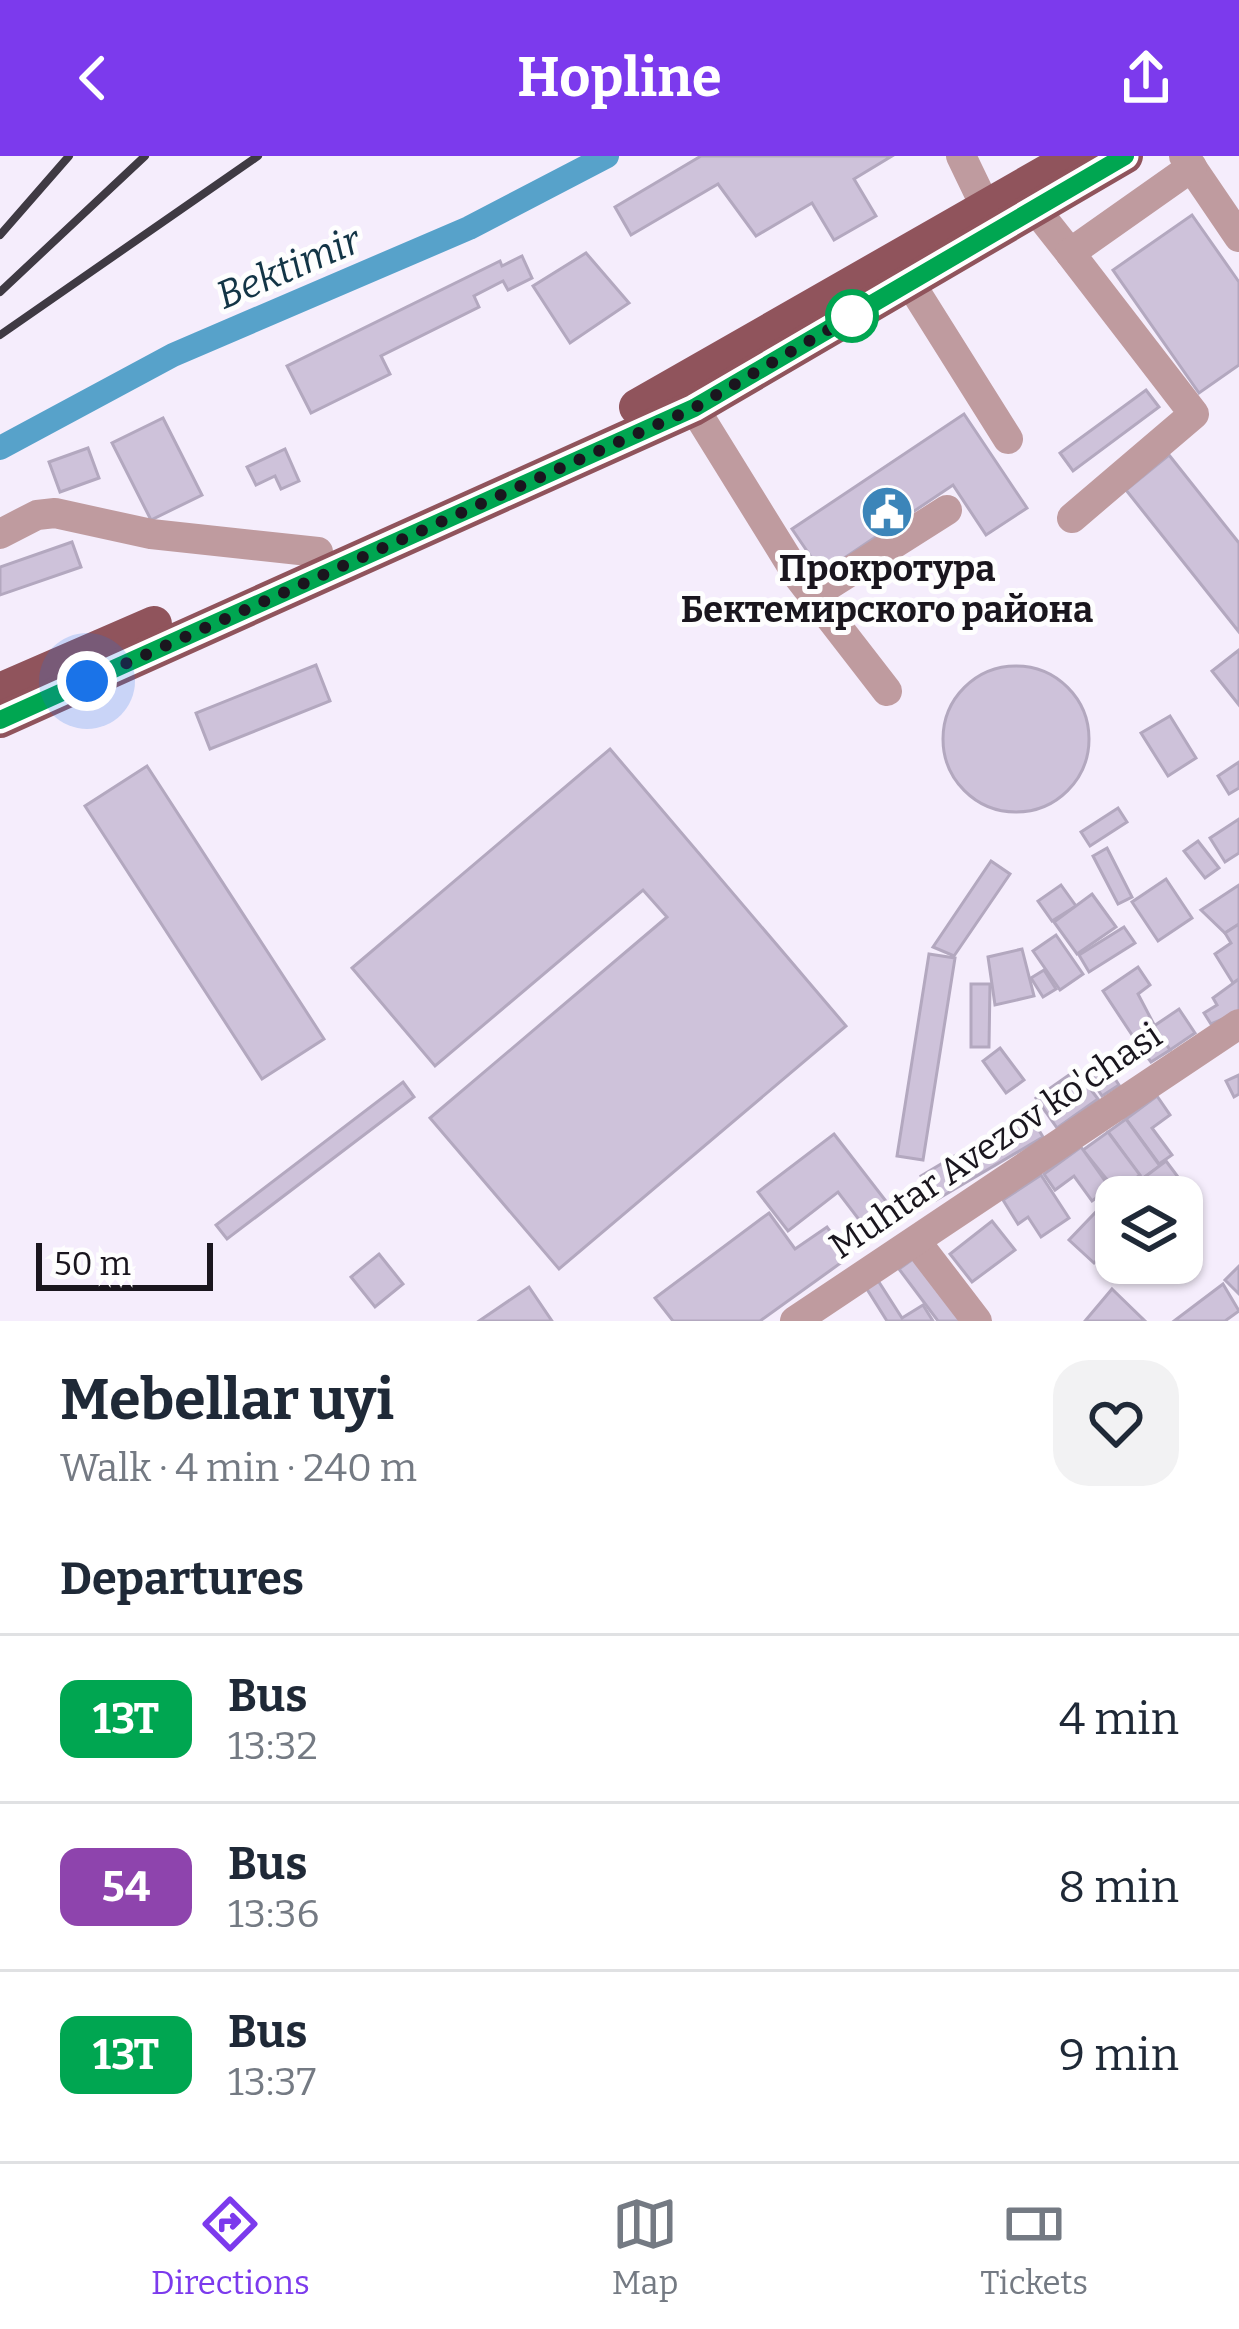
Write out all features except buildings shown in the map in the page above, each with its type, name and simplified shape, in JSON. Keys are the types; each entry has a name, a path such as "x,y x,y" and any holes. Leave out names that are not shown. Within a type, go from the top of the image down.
{"main road":[{"path":"0,691 669,392 1076,156"},
{"path":"0,720 694,408 1125,156"}],"street":[{"path":"961,156 987,210"},
{"path":"1070,253 1188,162 1239,237"},
{"path":"1036,210 1194,414 1072,518"},
{"path":"910,283 1008,440"},
{"path":"694,408 813,595 887,692"},
{"path":"813,595 946,510"},
{"path":"0,534 38,515 55,513 151,533 318,552"},
{"name":"Muhtar Avezov ko'chasi","path":"794,1321 918,1244 1239,1024"},
{"path":"918,1244 977,1321"}],"waterway":[{"name":"Bektimir","path":"0,448 173,355 469,228 607,156"}],"railway":[{"path":"0,235 69,156"},
{"path":"0,292 145,156"},
{"path":"0,335 258,156"}],"bus line":[{"name":"13Т","path":"0,720 694,408 1125,156"}],"place":[{"name":"Прокротура Бектемирского района","path":"887,512"}],"route":[{"path":"87,681 694,408 852,316"}]}
